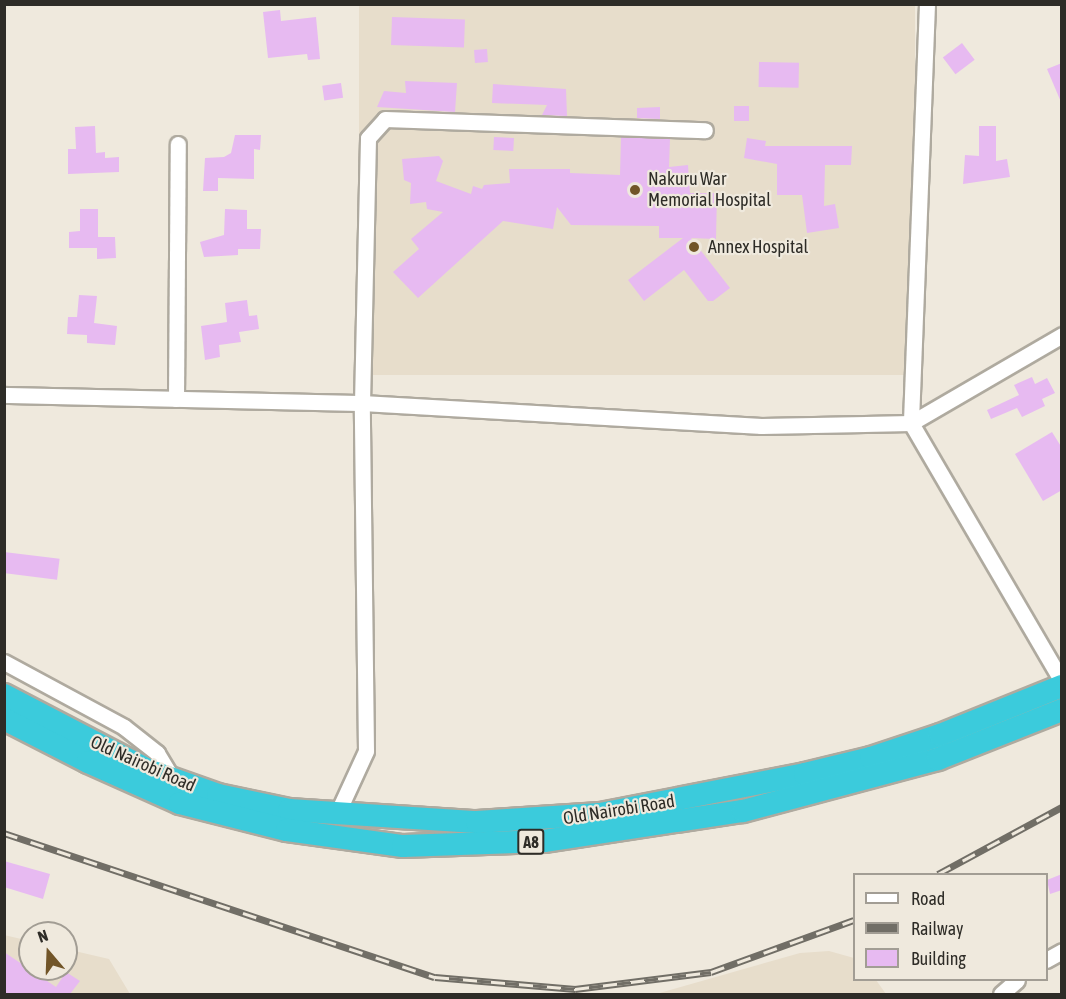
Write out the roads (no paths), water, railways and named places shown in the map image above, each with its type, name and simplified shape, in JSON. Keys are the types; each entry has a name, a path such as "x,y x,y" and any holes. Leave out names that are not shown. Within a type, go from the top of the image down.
{"highway":[{"name":"Old Nairobi Road","path":"4,695 175,782 255,805 338,814 509,821 558,819 649,806 871,758 1062,686"},
{"name":"Old Nairobi Road","path":"4,719 88,762 180,803 287,830 403,846 544,840 743,811 938,759 1062,710"}],"street":[{"path":"927,4 911,423 1062,681"},
{"path":"338,814 366,751 362,403 368,138 385,119 705,130"},
{"path":"176,399 178,144"},
{"path":"4,395 362,403 761,426 911,423 1062,334"},
{"path":"4,662 124,727 157,753 175,782"},
{"path":"1048,959 1062,951"},
{"path":"1001,994 1016,981"}],"railway":[{"path":"940,873 1062,807"},
{"path":"4,833 435,977 575,989 711,972 853,920"}],"place":[{"name":"Nakuru War Memorial Hospital","path":"635,190"},
{"name":"Annex Hospital","path":"694,247"}]}
